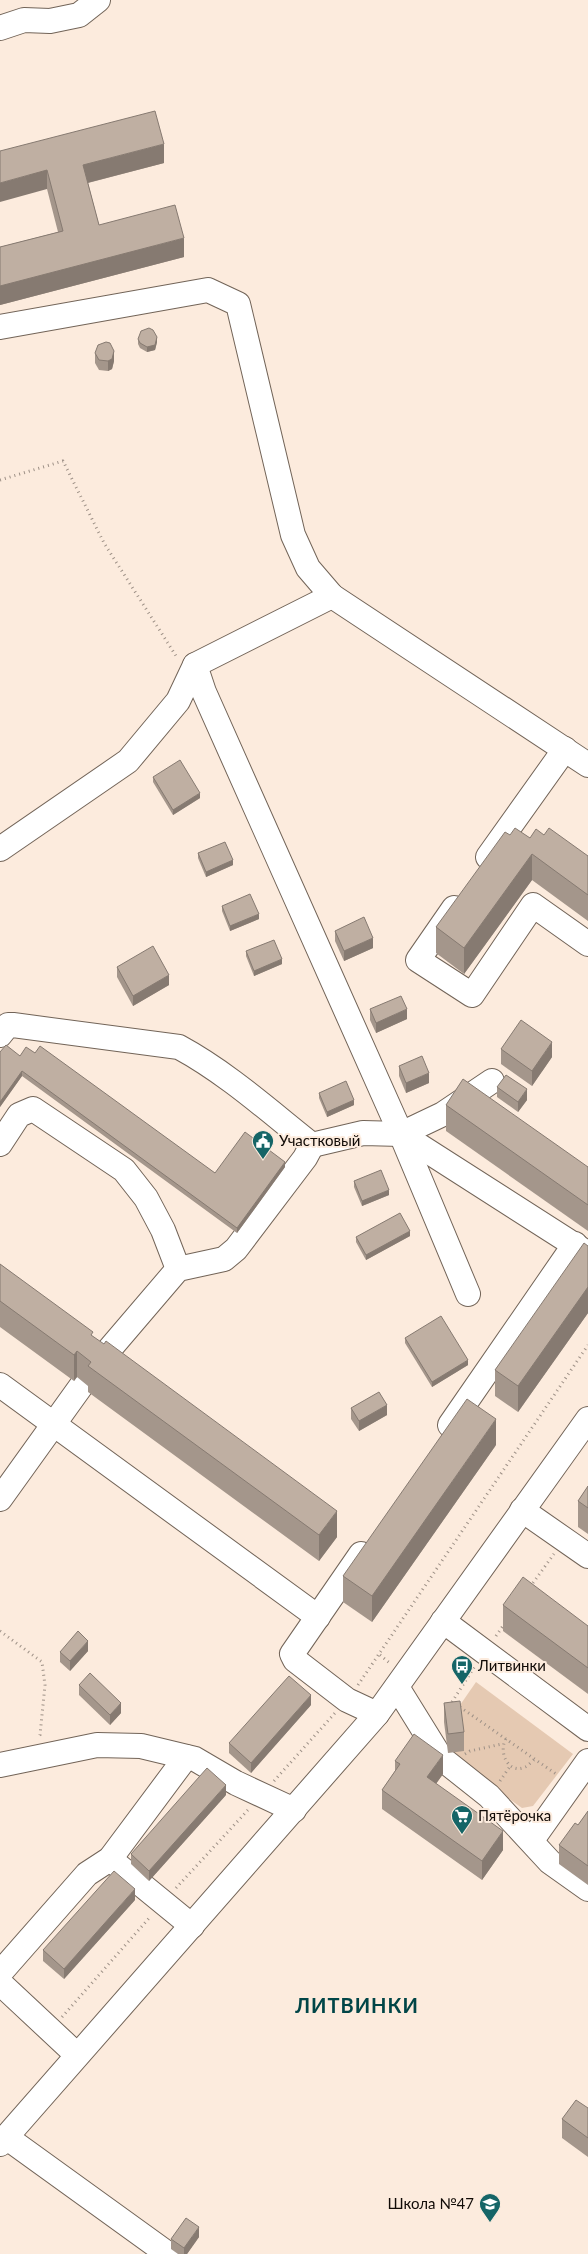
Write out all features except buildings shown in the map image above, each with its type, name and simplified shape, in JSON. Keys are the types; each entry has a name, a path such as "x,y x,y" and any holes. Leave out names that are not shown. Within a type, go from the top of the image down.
{"street":[{"path":"0,28 24,20 50,21 79,15 98,0"},
{"path":"0,327 208,290 238,304 293,536 308,568 332,596 588,765"},
{"path":"0,849 128,761 178,701 195,664 332,596"},
{"path":"195,664 204,692 401,1134 468,1294"},
{"path":"565,749 418,960 472,995 533,905 588,944"},
{"path":"0,1034 8,1025 13,1025 179,1047 194,1055 248,1093 312,1145"},
{"path":"0,1498 90,1374 178,1269 224,1258 236,1249 305,1158 312,1145 363,1133 401,1134 443,1114 492,1081"},
{"path":"0,1144 19,1115 33,1109 124,1170 146,1198 163,1230 178,1269"},
{"path":"401,1134 582,1248 435,1446"},
{"path":"0,1385 318,1617"},
{"path":"168,2254 3,2140 377,1714 588,1418"},
{"path":"522,1510 588,1556"},
{"path":"374,1536 292,1654 295,1660 347,1700 377,1714"},
{"path":"443,1621 588,1729"},
{"path":"397,1687 442,1758 489,1796 532,1840 550,1862 588,1889"},
{"path":"11,1763 97,1745 141,1746 196,1759 236,1783 294,1810"},
{"path":"0,1972 87,1874 110,1859 186,1756"},
{"path":"532,1840 588,1761"},
{"path":"110,1859 192,1926"},
{"path":"0,1983 78,2055"}],"path":[{"path":"0,480 63,461 104,543 178,660 195,664"},
{"path":"525,1595 565,1539"},
{"path":"452,1702 507,1620"},
{"path":"0,1631 42,1662 45,1685 40,1735 11,1763"},
{"path":"460,1707 571,1785"},
{"path":"506,1738 502,1744 504,1760 518,1768 526,1767 534,1759"},
{"path":"442,1758 502,1744"}],"shaded area":[{"path":"476,1682 573,1754 533,1806 522,1808 454,1760 448,1753 449,1721"}],"place":[{"name":"Участковый","path":"263,1160"},
{"name":"Литвинки","path":"462,1685"},
{"name":"Пятёрочка","path":"462,1835"},
{"name":"Школа №47","path":"490,2223"}],"district":[{"name":"ЛИТВИНКИ","path":"357,2006"}]}
